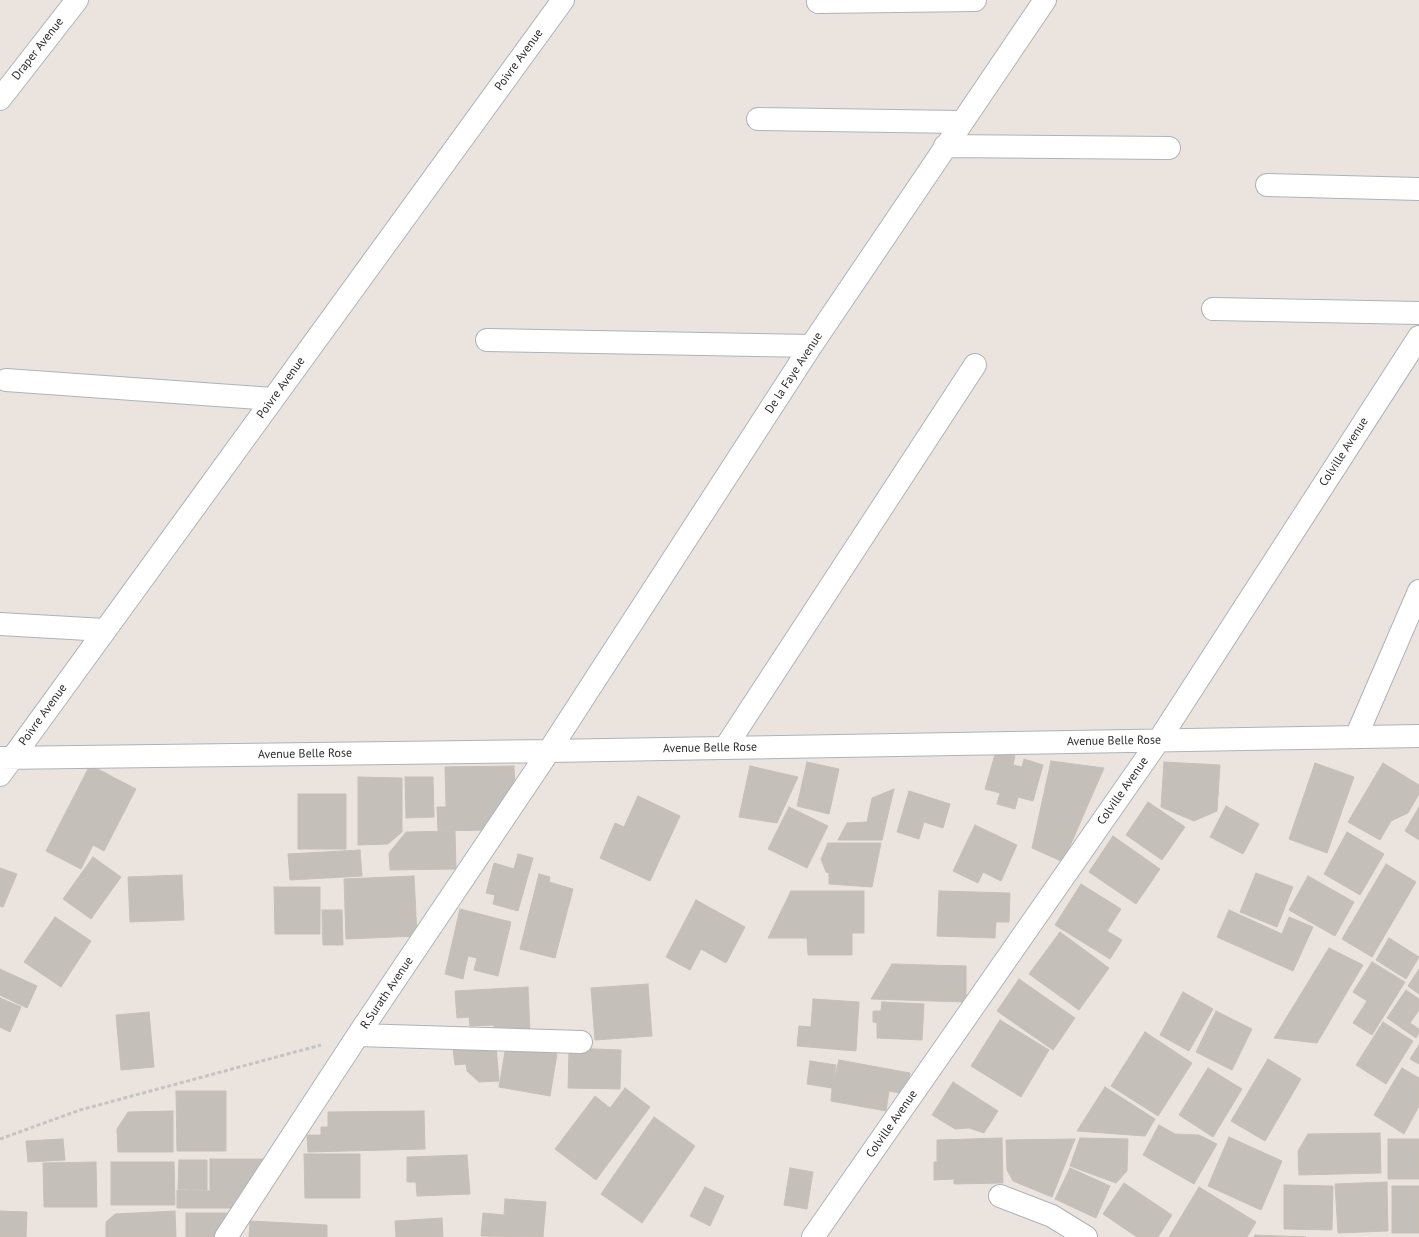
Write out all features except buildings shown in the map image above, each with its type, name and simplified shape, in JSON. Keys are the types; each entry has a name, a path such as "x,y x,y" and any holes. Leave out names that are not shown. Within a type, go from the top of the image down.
{"street":[{"name":"Draper Avenue","path":"0,99 77,0"},
{"name":"Poivre Avenue","path":"4,764 105,630 562,0"},
{"path":"818,2 975,0"},
{"name":"De la Faye Avenue","path":"550,751 811,346 1045,0"},
{"path":"758,119 961,122"},
{"path":"945,146 1169,148"},
{"path":"1267,185 1419,189"},
{"path":"1213,309 1419,313"},
{"name":"Colville Avenue","path":"814,1237 1159,740 1419,337"},
{"path":"487,340 811,346"},
{"path":"724,748 975,366"},
{"path":"6,380 273,399"},
{"path":"1356,737 1419,591"},
{"path":"0,624 105,630"},
{"name":"Avenue Belle Rose","path":"4,764 550,751 1419,736"},
{"name":"R.Surath Avenue","path":"226,1237 358,1035 550,751"},
{"path":"358,1035 581,1042"},
{"path":"1000,1196 1052,1216 1086,1237"}],"path":[{"path":"0,1139 80,1110 358,1035"}]}
